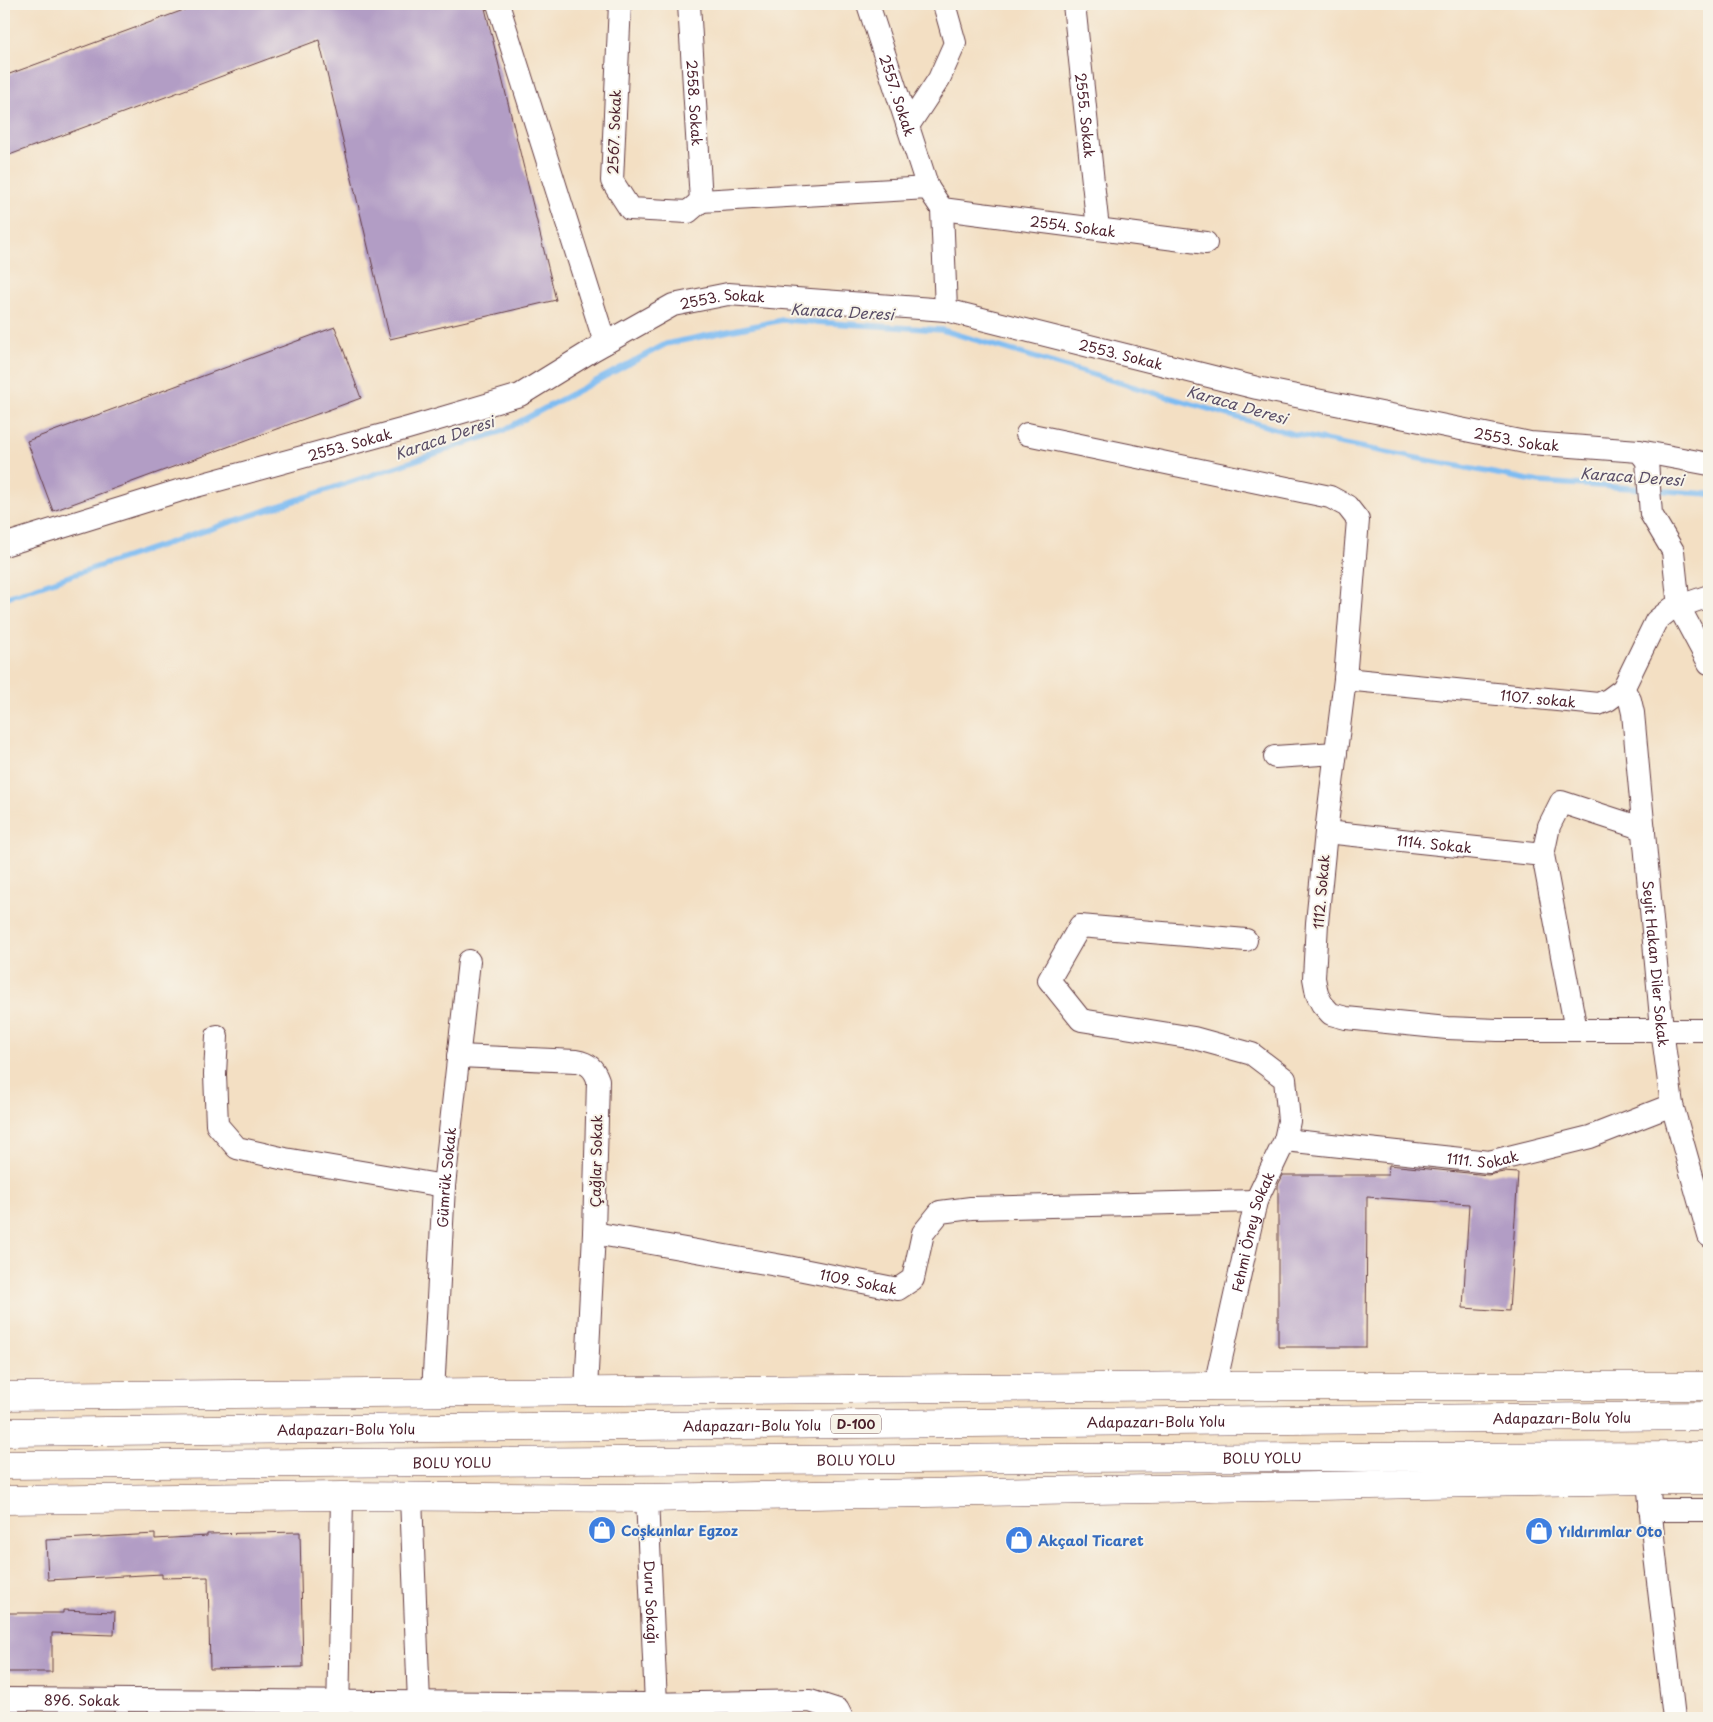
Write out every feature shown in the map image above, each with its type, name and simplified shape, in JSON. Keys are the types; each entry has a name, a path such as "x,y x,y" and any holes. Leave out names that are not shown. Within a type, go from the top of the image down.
{"highway":[{"path":"4,1396 1215,1386 1709,1386"},
{"name":"Adapazarı-Bolu Yolu","path":"4,1432 1709,1416"},
{"name":"BOLU YOLU","path":"4,1466 1077,1458 1709,1456"},
{"path":"4,1500 342,1496 648,1498 1709,1480"}],"street":[{"path":"498,4 605,343"},
{"name":"2567. Sokak","path":"620,4 612,180 630,209 688,212 701,201"},
{"name":"2558. Sokak","path":"689,4 701,201"},
{"name":"2557. Sokak","path":"868,4 928,188"},
{"path":"908,126 938,79 954,43 944,4"},
{"name":"2555. Sokak","path":"1074,4 1098,229"},
{"path":"701,201 928,188 942,209 946,310"},
{"name":"2554. Sokak","path":"942,209 1206,243"},
{"name":"2553. Sokak","path":"4,545 178,491 408,428 520,394 673,305 728,294 946,310 1257,388 1296,396 1530,443 1709,464"},
{"name":"1112. Sokak","path":"1027,434 1330,497 1347,506 1358,520 1345,679 1317,922 1314,978 1317,994 1322,1004 1331,1014 1346,1018 1447,1028 1498,1030 1709,1030"},
{"path":"1643,456 1651,514 1673,551 1680,607 1709,663"},
{"path":"1623,689 1656,621 1663,614 1709,596"},
{"name":"1107. sokak","path":"1345,679 1598,704 1608,700 1623,689"},
{"name":"Seyit Hakan Diler Sokak","path":"1623,689 1630,700 1633,713 1662,1029 1672,1106 1709,1236"},
{"path":"1275,757 1336,753"},
{"path":"1576,1030 1542,855 1550,826 1561,802 1644,829"},
{"name":"1114. Sokak","path":"1326,832 1542,855"},
{"name":"Fehmi Öney Sokak","path":"1215,1386 1256,1201 1285,1140 1289,1121 1285,1079 1252,1054 1194,1038 1081,1020 1049,980 1080,926 1246,940"},
{"name":"Gümrük Sokak","path":"433,1393 444,1186 469,961"},
{"path":"217,1036 215,1074 217,1124 237,1148 285,1159 444,1186"},
{"name":"Çağlar Sokak","path":"458,1056 584,1062 594,1070 598,1080 594,1233 586,1390"},
{"name":"1111. Sokak","path":"1285,1140 1489,1162 1590,1137 1672,1106"},
{"name":"1109. Sokak","path":"594,1233 788,1267 898,1289 913,1279 923,1233 940,1212 970,1208 1256,1201"},
{"path":"1648,1480 1674,1718"},
{"path":"338,1710 342,1496"},
{"path":"410,1497 419,1703"},
{"name":"Duru Sokağı","path":"648,1498 648,1709"},
{"path":"1650,1510 1709,1510"},
{"name":"896. Sokak","path":"4,1699 338,1710 419,1703 648,1709 810,1701 838,1710 842,1718"}],"building":[{"path":"200,4 484,4 556,300 390,339 319,40 4,157 4,76"},
{"path":"335,327 361,398 53,511 27,441"},
{"path":"1389,1165 1488,1175 1504,1172 1518,1173 1509,1311 1463,1308 1469,1204 1367,1197 1366,1347 1278,1347 1278,1185 1283,1175 1388,1175"},
{"path":"300,1532 303,1667 210,1669 208,1577 162,1578 162,1574 48,1580 46,1540 155,1534 155,1539 207,1536 207,1534"},
{"path":"63,1610 115,1612 114,1635 52,1633 52,1672 4,1672 4,1613 63,1613"}],"waterway":[{"name":"Karaca Deresi","path":"4,598 500,432 666,344 782,320 942,330 1293,434 1539,482 1645,489"},
{"name":"Karaca Deresi","path":"1654,490 1709,494"}],"place":[{"name":"Coşkunlar Egzoz","path":"602,1530"},
{"name":"Yıldırımlar Oto","path":"1539,1531"},
{"name":"Akçaol Ticaret","path":"1019,1540"}]}
